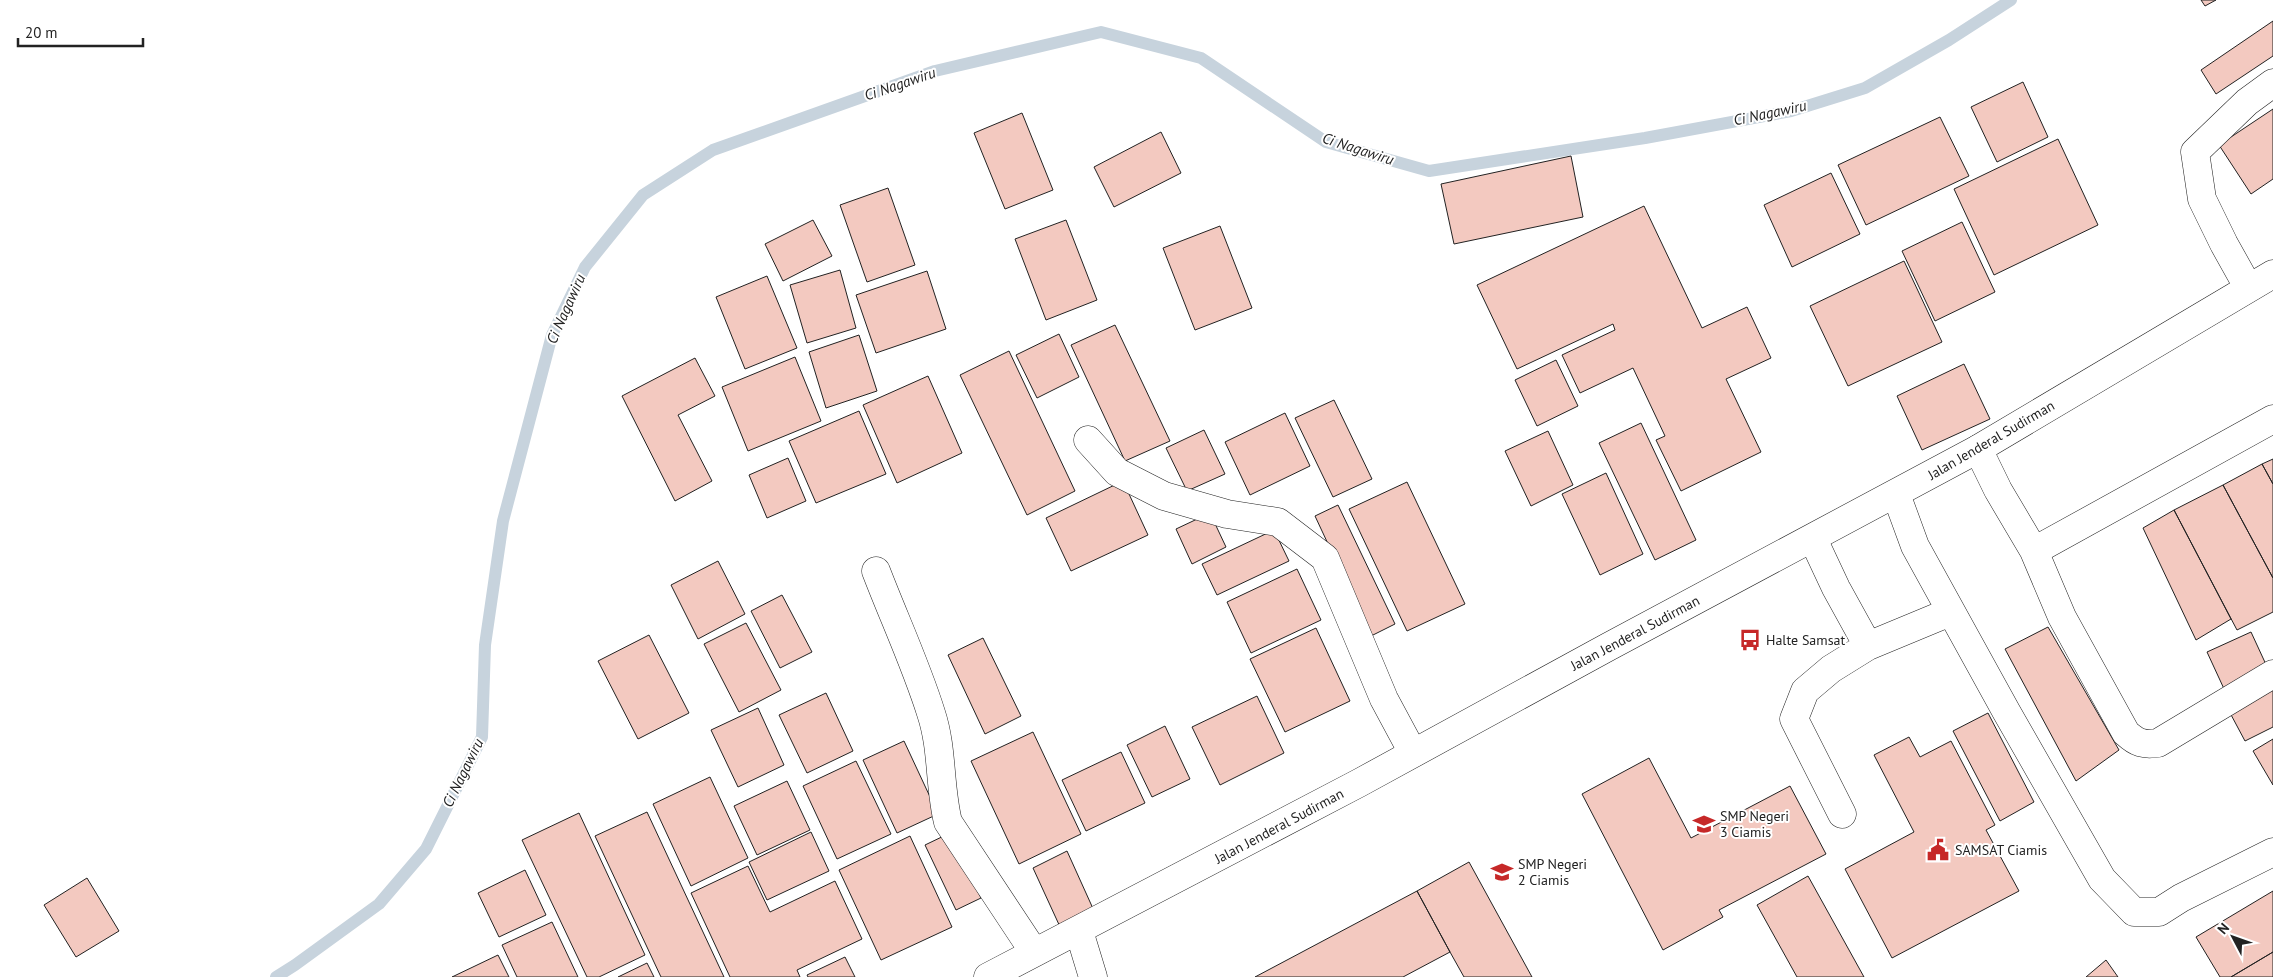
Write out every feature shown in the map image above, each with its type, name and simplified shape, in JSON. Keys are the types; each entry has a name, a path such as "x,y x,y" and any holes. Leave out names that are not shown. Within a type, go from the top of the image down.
{"main road":[{"path":"2248,287 2224,244 2202,198 2195,152 2247,102 2273,83"},
{"name":"Jalan Jenderal Sudirman","path":"988,977 1034,952 1079,931 1978,450 2248,287 2273,274"},
{"path":"2034,551 2273,419"},
{"path":"1088,440 1117,472 1164,496 1227,514 1278,522 1325,558 1384,699 1413,753"},
{"path":"1978,450 1998,490 2034,551 2062,617 2126,733 2134,740 2144,744 2158,742 2273,674"},
{"path":"1896,494 1915,546 1950,612 2102,878 2134,912 2159,912 2181,898 2273,852"},
{"path":"1813,539 1868,646"},
{"path":"876,571 932,714 942,773 942,798 948,822 1034,952"},
{"path":"1842,814 1794,719 1805,691 1831,669 1868,646 1950,612"},
{"path":"1079,931 1093,977"}],"building":[{"path":"2201,0 2216,0 2205,6"},
{"path":"2273,21 2273,56 2216,94 2201,70"},
{"path":"2023,82 2048,137 1997,162 1971,107"},
{"path":"2273,109 2273,179 2251,194 2219,145"},
{"path":"1022,113 1053,190 1005,209 974,133"},
{"path":"1940,117 1969,176 1866,225 1838,165"},
{"path":"1161,132 1181,173 1114,207 1094,167"},
{"path":"2058,139 2098,225 1994,275 1954,189"},
{"path":"1571,156 1583,217 1454,244 1441,184"},
{"path":"1831,173 1860,234 1792,267 1764,205"},
{"path":"888,188 915,265 867,282 840,205"},
{"path":"1644,206 1702,328 1747,307 1771,358 1726,379 1761,452 1681,491 1656,440 1665,436 1633,368 1580,393 1562,355 1615,330 1613,324 1517,369 1477,285"},
{"path":"813,220 832,256 783,281 765,244"},
{"path":"1066,220 1097,300 1046,320 1015,239"},
{"path":"1962,222 1995,292 1935,321 1902,251"},
{"path":"1220,226 1252,308 1195,330 1163,248"},
{"path":"1904,261 1942,342 1848,386 1810,306"},
{"path":"840,270 856,328 807,343 790,285"},
{"path":"927,271 946,329 876,353 856,295"},
{"path":"767,276 797,348 745,369 716,297"},
{"path":"1115,325 1170,441 1125,461 1071,345"},
{"path":"1059,334 1079,377 1037,398 1016,355"},
{"path":"859,335 877,391 826,408 809,352"},
{"path":"1009,351 1075,491 1027,515 960,375"},
{"path":"795,357 821,421 748,451 722,387"},
{"path":"695,358 715,396 678,415 712,481 675,501 622,396"},
{"path":"1556,360 1578,406 1537,426 1515,380"},
{"path":"1964,364 1990,419 1922,450 1897,396"},
{"path":"928,376 962,453 897,483 863,405"},
{"path":"1334,400 1372,479 1333,497 1295,418"},
{"path":"859,411 886,474 816,503 789,441"},
{"path":"1285,413 1310,466 1250,495 1225,442"},
{"path":"1641,423 1696,540 1655,560 1599,443"},
{"path":"1204,430 1225,474 1187,491 1166,448"},
{"path":"1548,431 1573,485 1531,506 1505,451"},
{"path":"788,458 806,501 767,518 749,475"},
{"path":"2273,459 2273,484 2262,464"},
{"path":"2262,464 2273,484 2273,578 2223,485"},
{"path":"1606,473 1643,554 1600,575 1562,494"},
{"path":"1123,481 1148,535 1071,571 1046,518"},
{"path":"1407,482 1465,604 1407,631 1349,509"},
{"path":"2223,485 2273,578 2273,612 2237,630 2174,510"},
{"path":"1338,505 1395,624 1371,636 1315,516"},
{"path":"2174,510 2231,619 2196,640 2143,528"},
{"path":"1210,513 1226,547 1192,564 1176,529"},
{"path":"1274,530 1289,561 1217,595 1202,564"},
{"path":"718,561 745,614 698,639 671,585"},
{"path":"1297,569 1321,620 1251,653 1227,602"},
{"path":"782,595 812,652 780,668 751,611"},
{"path":"746,623 781,690 739,712 704,644"},
{"path":"2048,627 2119,750 2076,781 2005,649"},
{"path":"1316,628 1350,701 1285,732 1250,659"},
{"path":"2251,632 2269,671 2225,691 2207,652"},
{"path":"649,635 689,713 638,739 598,661"},
{"path":"983,638 1021,716 985,734 948,655"},
{"path":"2273,689 2273,727 2245,741 2229,711"},
{"path":"826,693 853,751 807,773 779,715"},
{"path":"1257,696 1284,753 1220,785 1192,727"},
{"path":"758,708 784,765 738,787 711,730"},
{"path":"1988,713 2034,802 2000,821 1953,731"},
{"path":"1165,726 1190,779 1152,797 1127,745"},
{"path":"1033,732 1081,834 1019,864 971,761"},
{"name":"SAMSAT Ciamis","path":"1909,737 1920,757 1951,741 1995,825 1986,830 2019,891 1892,958 1845,869 1914,832 1874,755"},
{"path":"2273,739 2273,785 2253,751"},
{"path":"904,741 938,814 897,833 863,760"},
{"path":"1121,752 1145,803 1086,831 1062,780"},
{"path":"1649,758 1691,838 1790,786 1826,854 1719,910 1723,917 1663,950 1582,794"},
{"path":"856,761 891,834 837,859 803,786"},
{"path":"710,777 748,858 691,886 653,804"},
{"path":"787,781 810,830 757,855 734,806"},
{"path":"647,812 724,977 661,977 595,836"},
{"path":"579,813 645,955 599,977 587,977 522,840"},
{"path":"811,832 829,871 767,900 749,862"},
{"path":"950,833 981,898 956,910 925,845"},
{"path":"910,836 952,927 881,960 839,870"},
{"path":"1067,851 1095,913 1061,929 1033,868"},
{"path":"1469,862 1532,977 1464,977 1450,952 1417,891"},
{"path":"748,866 770,912 835,881 862,939 797,970 800,977 730,977 691,893"},
{"path":"525,870 546,915 499,937 478,893"},
{"path":"1808,876 1864,977 1797,977 1757,905"},
{"path":"87,878 119,931 76,957 44,905"},
{"path":"1417,891 1450,952 1403,977 1255,977"},
{"path":"2273,891 2273,952 2231,977 2220,977 2196,937"},
{"path":"552,922 578,977 517,977 502,945"},
{"path":"2273,952 2273,977 2231,977"},
{"path":"498,955 509,977 452,977"},
{"path":"845,957 855,977 808,977 807,975"},
{"path":"2106,960 2118,977 2086,977"},
{"path":"647,963 654,977 618,977"}],"waterway":[{"name":"Ci Nagawiru","path":"276,977 379,904 426,849 482,737 485,645 503,521 552,335 585,267 643,195 713,150 935,71 1101,32 1201,58 1326,142 1429,171 1645,138 1791,111 1865,88 1949,40 2011,0"}],"place":[{"name":"Halte Samsat","path":"1750,640"},
{"name":"SMP Negeri 3 Ciamis","path":"1704,824"},
{"name":"SAMSAT Ciamis","path":"1938,850"},
{"name":"SMP Negeri 2 Ciamis","path":"1502,872"}]}
